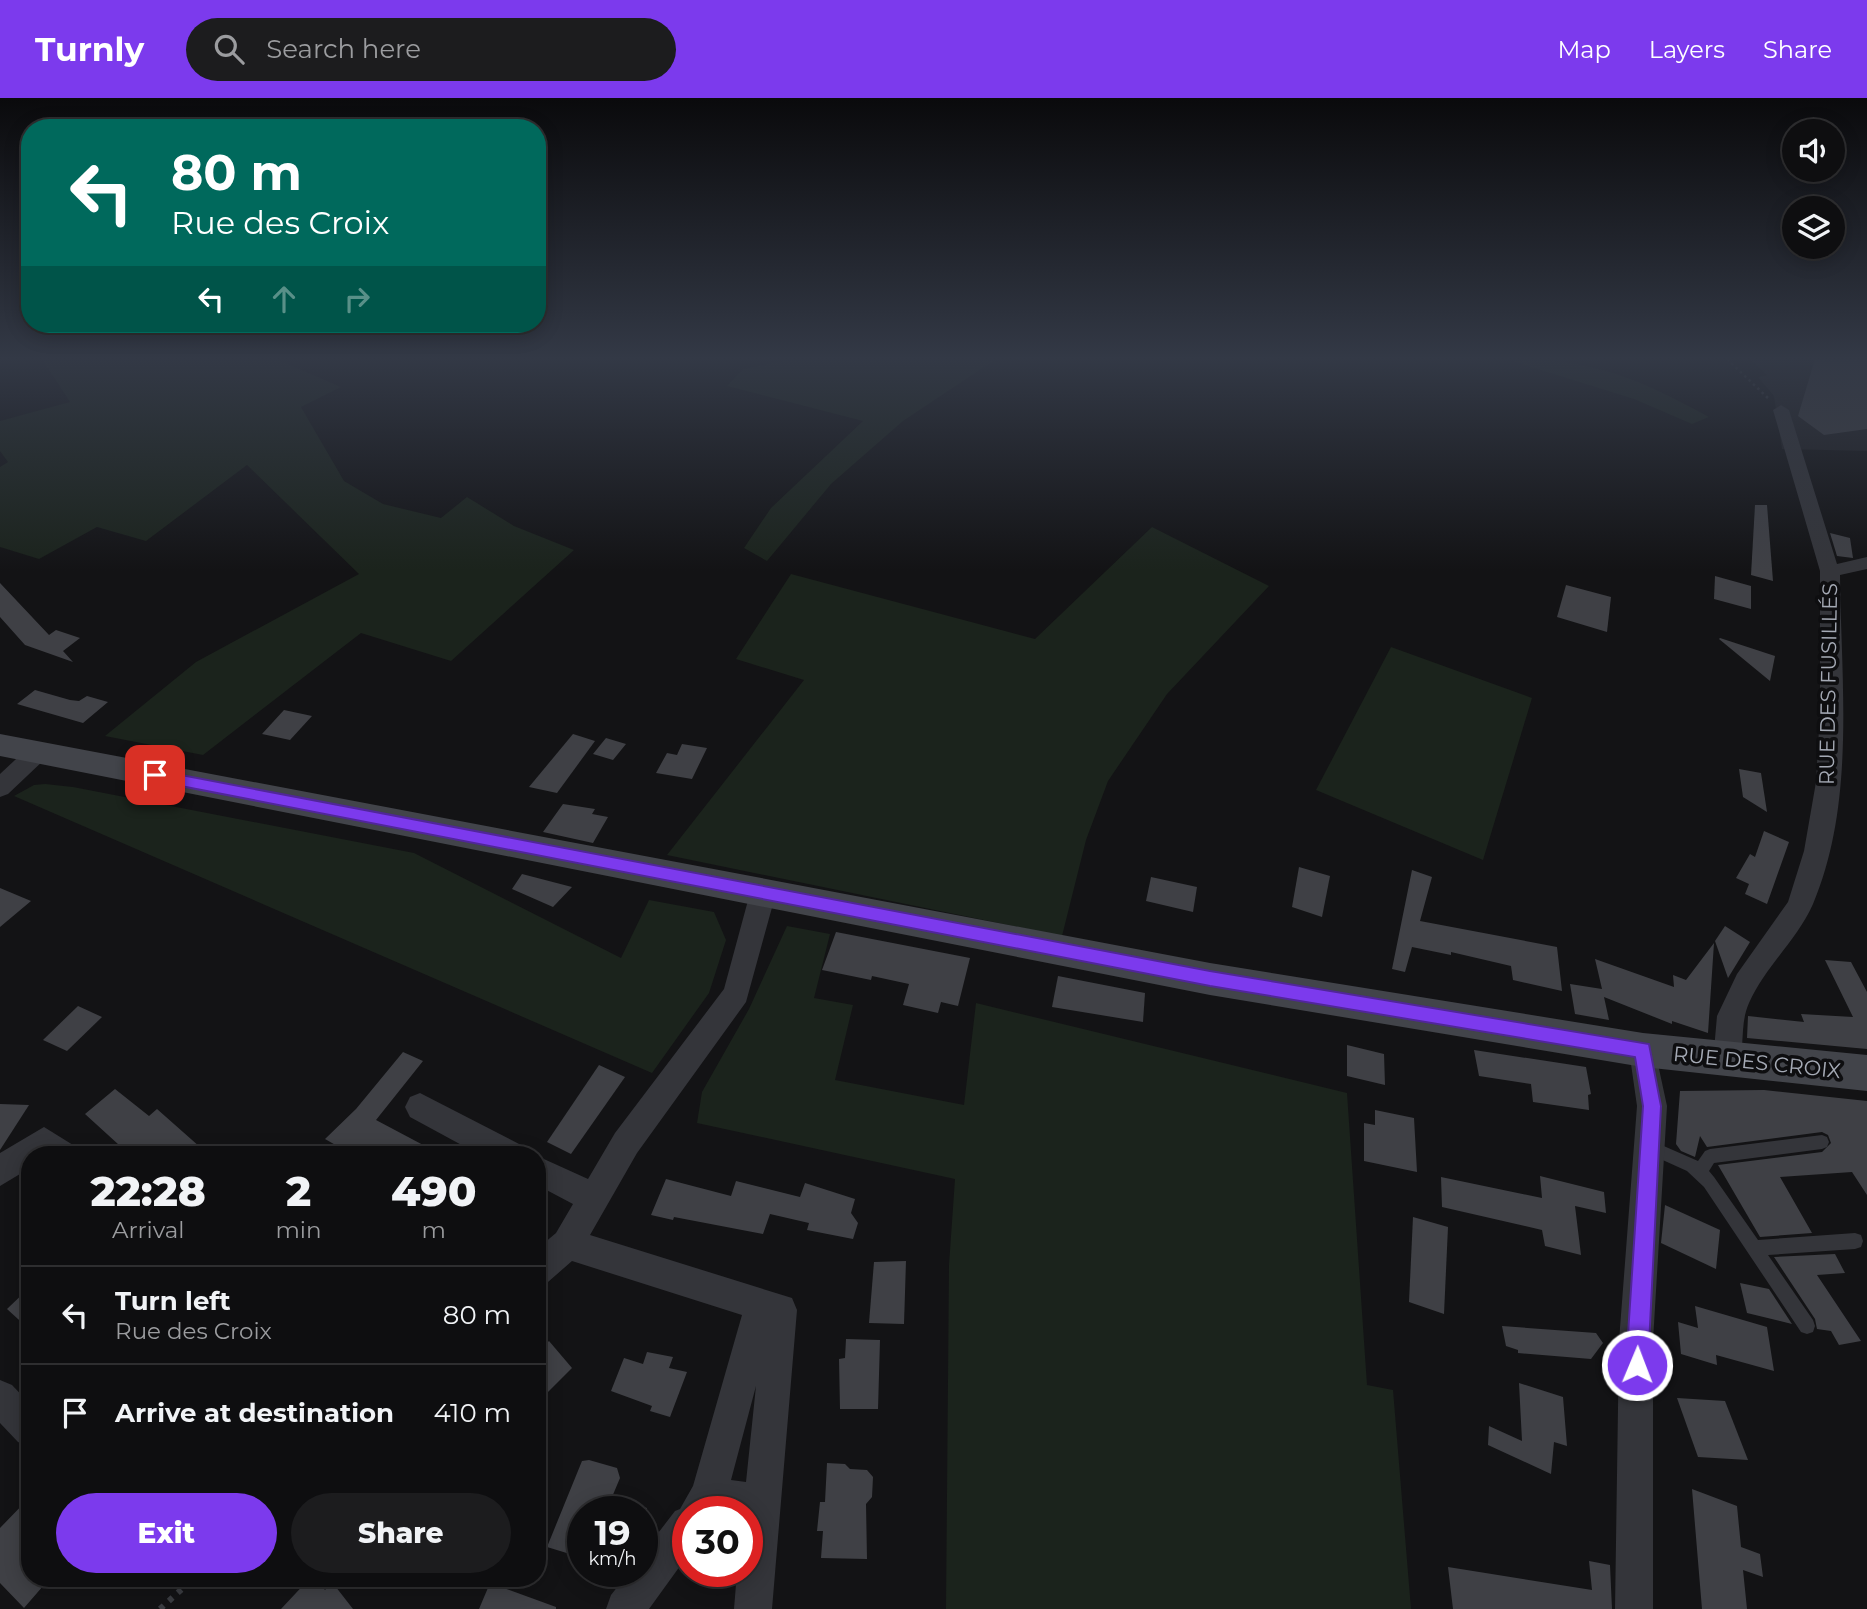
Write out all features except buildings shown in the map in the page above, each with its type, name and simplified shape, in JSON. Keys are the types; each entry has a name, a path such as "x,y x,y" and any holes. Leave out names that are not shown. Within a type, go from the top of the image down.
{"main road":[{"name":"RUE DES CROIX","path":"0,745 1210,979 1643,1050 1727,1061 1867,1073"}],"street":[{"path":"1787,430 1830,571"},
{"name":"RUE DES FUSILLÉS","path":"1727,1061 1724,1033 1745,981 1794,915 1816,851 1830,771 1830,571 1867,563"},
{"path":"0,788 38,751"},
{"path":"546,1263 567,1244 626,1143 736,994 763,893"},
{"path":"1634,1609 1636,1341 1652,1106 1643,1050"},
{"path":"420,1107 493,1146"},
{"path":"0,1171 21,1157"},
{"path":"546,1175 592,1198"},
{"path":"567,1244 771,1307"},
{"path":"762,1496 771,1307"},
{"path":"703,1496 771,1307"},
{"path":"0,1397 21,1420"},
{"path":"625,1609 672,1545"},
{"path":"752,1609 754,1587"}],"lane":[{"path":"1699,1172 1710,1156 1759,1150 1769,1145 1822,1142"},
{"path":"1650,1147 1692,1166 1699,1172 1807,1326"},
{"path":"1754,1248 1855,1241"}],"path":[{"path":"160,1609 184,1587"}],"shaded area":[{"path":"0,430 314,430 344,481 383,504 441,518 467,497 514,526 574,550 451,661 361,633 203,755 105,736 196,662 359,574 247,465 146,541 97,527 39,559 0,547 0,467 8,462 0,451"},
{"path":"854,430 893,430 831,484 767,561 744,548 771,508"},
{"path":"1779,430 1867,430 1867,451 1782,449"},
{"path":"1152,527 1269,586 1167,694 1108,781 1086,840 1062,936 667,855 804,680 736,659 791,574 1035,639"},
{"path":"1391,647 1532,698 1483,860 1316,790"},
{"path":"34,785 73,787 414,853 621,958 649,900 714,912 726,940 709,993 652,1073 14,796"},
{"path":"787,926 830,934 814,998 853,1005 835,1080 964,1105 976,1003 1347,1093 1367,1385 1393,1390 1411,1609 946,1609 949,1265 955,1179 697,1123 702,1092 749,1009"}],"route":[{"path":"155,775 1210,979 1643,1050 1652,1106 1636,1341 1637,1365"}]}
